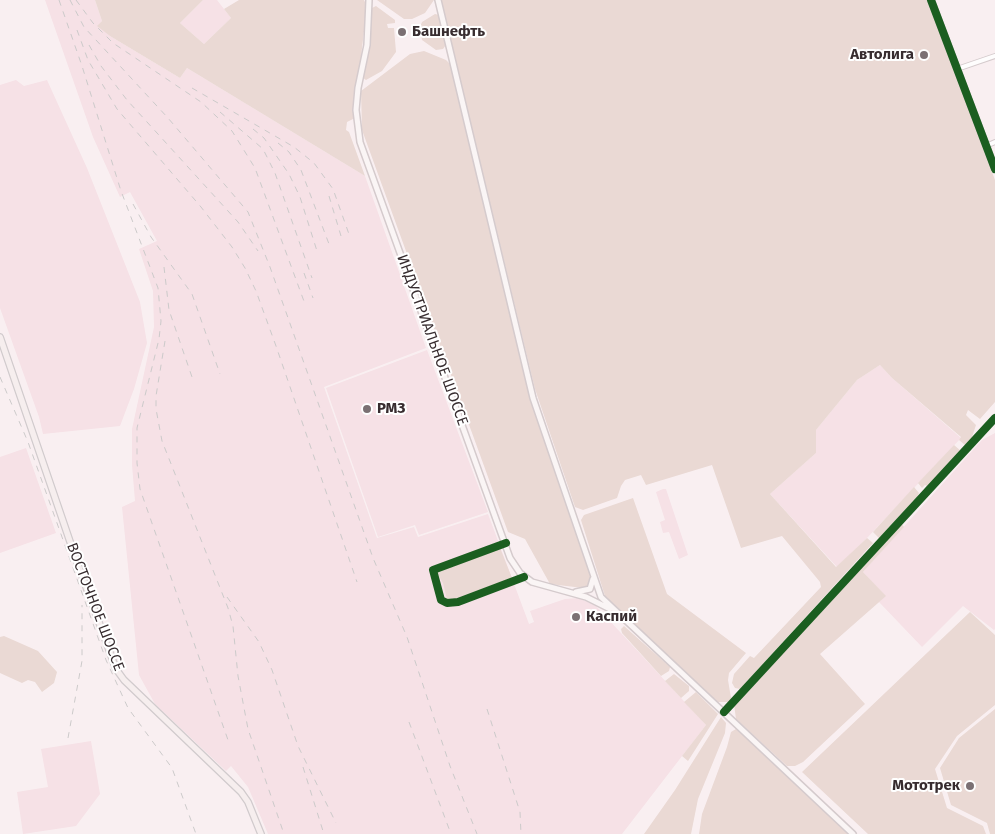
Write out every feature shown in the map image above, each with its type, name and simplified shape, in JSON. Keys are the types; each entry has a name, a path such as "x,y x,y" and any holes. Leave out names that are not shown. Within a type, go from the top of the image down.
{"main road":[{"name":"ИНДУСТРИАЛЬНОЕ ШОССЕ","path":"369,0 366,45 356,110 359,136 506,543 515,567 524,576"},
{"path":"438,0 533,398 601,597 853,834"},
{"path":"931,0 995,169"},
{"name":"ВОСТОЧНОЕ ШОССЕ","path":"0,337 74,555 116,669 124,680 241,792 248,802 261,834"},
{"path":"565,591 580,593 590,589 593,585 594,574"},
{"path":"524,576 539,585 586,597 615,612"}],"street":[{"path":"957,69 995,56"},
{"path":"986,146 995,142"},
{"path":"724,712 995,418"},
{"path":"506,543 433,570 441,600 447,603 458,602 524,576"}],"shaded area":[{"path":"45,0 95,0 102,21 98,26 110,36 180,78 187,68 365,176 426,348 324,387 377,538 414,527 418,537 488,514 529,624 534,622 530,611 565,599 579,598 596,606 706,725 622,834 268,834 248,787 231,766 226,771 155,704 139,675 122,507 135,501 132,429 154,327 153,291 139,249 157,241 130,192 120,197 93,137"},
{"path":"95,0 203,0 180,23 204,44 231,18 224,9 239,0 364,0 367,6 355,107 353,119 347,122 346,130 349,132 365,176 187,68 180,78 110,36 97,26 102,21"},
{"path":"203,0 217,0 231,18 204,44 180,23"},
{"path":"377,0 434,0 425,13 412,19 404,19"},
{"path":"441,0 928,0 995,180 995,402 980,419 968,410 966,415 976,425 971,440 965,445 959,440 961,437 892,378 880,365 857,380 816,430 816,453 770,494 836,567 867,538 873,543 740,689 735,688 732,683 734,674 750,656 754,658 821,587 820,582 782,536 741,548 712,465 646,485 641,475 625,480 617,498 583,510 575,507 535,389"},
{"path":"376,6 395,20 395,23 387,24 388,28 394,28 396,52 382,71 366,80 363,78 372,8"},
{"path":"435,14 439,15 446,45 443,49 436,50 422,40 420,27 422,22"},
{"path":"424,51 446,60 450,64 530,396 591,575 589,586 583,588 550,584 525,539 508,532 362,130 361,91 410,54"},
{"path":"16,80 24,86 47,80 87,168 140,302 147,343 134,389 120,426 43,434 39,417 0,308 0,85"},
{"name":"РМЗ","path":"427,350 488,512 419,535 415,525 378,537 326,388"},
{"path":"880,365 892,378 961,438 867,538 837,567 770,494 816,453 816,430 857,380"},
{"path":"995,433 995,629 963,606 922,647 879,602 885,596 863,572 982,440"},
{"path":"954,445 961,451 927,486 925,485 922,488 918,483"},
{"path":"26,448 56,533 0,553 0,457"},
{"path":"914,487 919,493 917,497 879,538 873,532"},
{"path":"666,489 688,555 679,559 669,532 663,533 660,522 665,520 656,492"},
{"path":"633,498 667,594 746,653 729,673 728,680 731,698 729,702 718,702 712,697 605,596 581,520 584,515"},
{"path":"901,523 904,527 863,572 886,596 820,654 865,704 803,762 795,766 787,766 736,719 734,704"},
{"path":"500,548 512,578 451,600 447,599 443,583 436,571"},
{"path":"970,612 995,635 995,705 957,736 935,769 947,808 983,826 986,834 868,834 802,772"},
{"path":"624,626 670,667 669,671 661,676 622,633 621,629"},
{"path":"4,636 38,651 57,672 54,683 42,692 35,682 28,680 22,683 0,673 0,637"},
{"path":"674,674 689,686 689,691 681,698 665,681"},
{"path":"696,692 718,714 688,761 682,756 706,725 684,702"},
{"name":"Мототрек","path":"995,709 995,834 990,834 987,823 951,805 940,768 959,738"},
{"path":"721,717 726,723 725,733 698,799 691,834 644,834 675,790"},
{"path":"736,729 849,834 699,834 702,814 731,732"},
{"path":"91,741 100,794 76,826 23,834 17,792 48,787 41,749"}],"railway":[{"path":"59,0 121,191 158,288 161,321 159,339 137,428 137,463 140,489 228,740"},
{"path":"70,0 84,27 168,118 248,212 270,267 373,558 407,637 450,766 477,834"},
{"path":"76,0 93,23 113,43 201,102 232,131 255,168 305,304"},
{"path":"77,30 88,60 117,109 201,207 232,247 245,268 256,291 276,346 357,582"},
{"path":"89,45 101,66 127,100 238,222 258,251"},
{"path":"192,88 294,147 314,163 333,189 350,237"},
{"path":"220,112 263,149 275,173 312,278"},
{"path":"253,129 264,138 289,174 300,197 317,251"},
{"path":"278,143 289,152 301,170 329,244"},
{"path":"329,196 341,236"},
{"path":"133,204 151,237 192,294 220,374"},
{"path":"164,267 169,310 192,377"},
{"path":"304,273 313,298"},
{"path":"165,341 156,396 156,409 162,441 228,608 233,626 238,676 248,729 284,834"},
{"path":"0,377 28,442 106,660 128,708 172,768 196,834"},
{"path":"227,597 259,642 272,670 298,746 336,823"},
{"path":"68,738 82,661 82,605"},
{"path":"487,709 520,812 521,834"},
{"path":"409,722 451,834"},
{"path":"303,767 323,831"}],"cycle path":[{"path":"931,0 995,169"},
{"path":"724,712 995,418"},
{"path":"506,543 433,570 441,600 447,603 458,602 524,577"}],"place":[{"name":"Башнефть","path":"402,32"},
{"name":"Автолига","path":"924,55"},
{"name":"РМЗ","path":"367,409"},
{"name":"Каспий","path":"576,617"},
{"name":"Мототрек","path":"970,786"}]}
